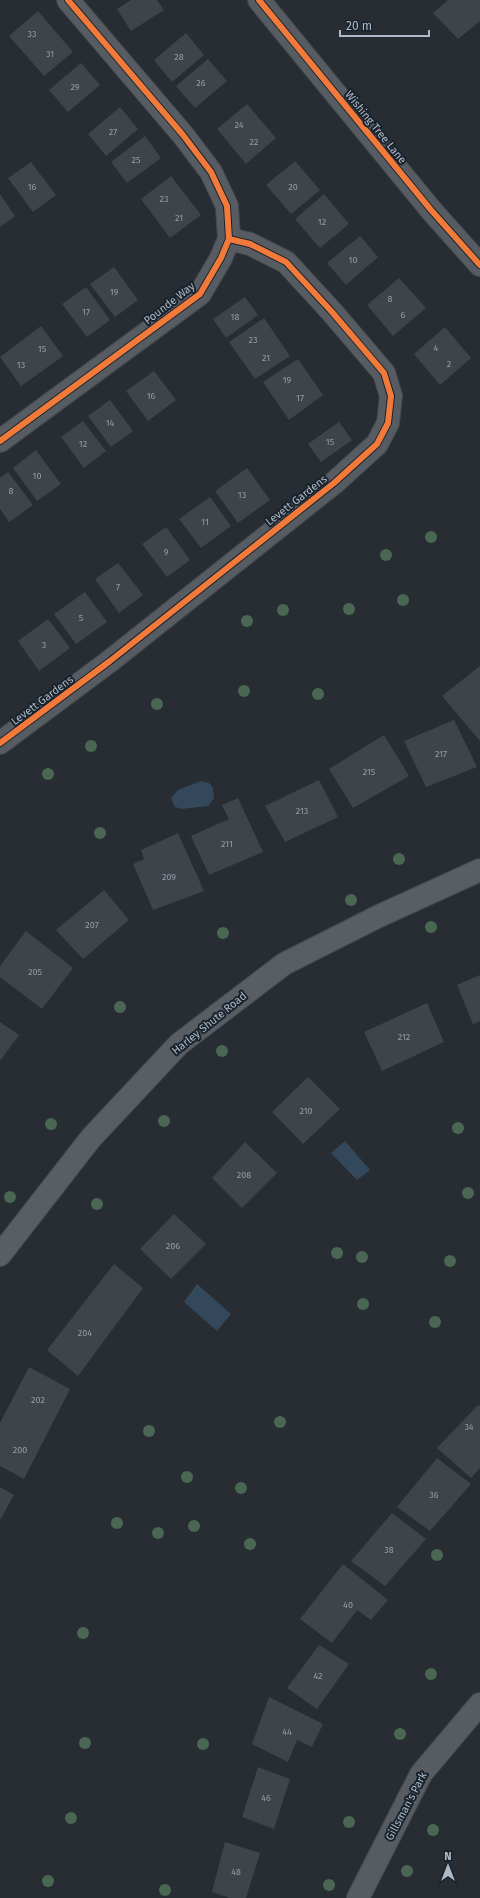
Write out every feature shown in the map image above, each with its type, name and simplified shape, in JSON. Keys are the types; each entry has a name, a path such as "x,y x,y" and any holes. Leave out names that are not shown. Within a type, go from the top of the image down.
{"main road":[{"name":"Harley Shute Road","path":"2,1249 91,1138 179,1044 284,964 379,916 480,870"}],"street":[{"name":"Pounde Way","path":"0,441 200,294 221,258 229,240 227,206 211,172 183,135 68,0"},
{"name":"Wishing Tree Lane","path":"259,0 431,210 480,265"},
{"name":"Levett Gardens","path":"0,743 110,661 334,483 378,444 388,423 391,396 384,372 332,312 286,262 250,244 229,240"},
{"name":"Gillsman's Park","path":"358,1898 422,1774 480,1704"}],"water":[{"path":"201,781 209,783 213,788 214,798 208,806 182,809 175,807 171,798 178,790"},
{"path":"345,1141 370,1170 357,1180 331,1153"},
{"path":"197,1284 231,1314 217,1331 184,1302"}],"building":[{"path":"131,0 157,0 164,10 131,31 117,9"},
{"path":"448,0 480,0 480,21 458,39 433,13"},
{"path":"38,11 73,52 44,76 9,36"},
{"path":"186,33 204,55 172,82 154,60"},
{"path":"208,59 227,81 195,108 176,86"},
{"path":"81,63 100,85 68,112 49,90"},
{"path":"247,104 276,138 246,164 217,129"},
{"path":"120,107 138,129 106,156 88,134"},
{"path":"145,136 161,158 127,183 111,162"},
{"path":"295,161 320,190 291,214 266,185"},
{"path":"31,162 56,195 33,212 8,178"},
{"path":"171,176 201,215 170,238 141,199"},
{"path":"0,194 15,216 0,227"},
{"path":"324,194 349,224 320,248 295,219"},
{"path":"360,236 378,257 346,285 327,263"},
{"path":"114,267 138,300 115,317 90,284"},
{"path":"399,278 426,308 393,336 367,305"},
{"path":"86,287 110,320 87,337 62,304"},
{"path":"245,297 258,315 226,338 213,319"},
{"path":"264,318 290,356 255,379 229,342"},
{"path":"41,326 63,356 21,386 0,357"},
{"path":"445,327 471,358 440,385 414,354"},
{"path":"298,359 323,395 289,420 263,382"},
{"path":"154,371 176,400 148,421 126,391"},
{"path":"110,400 133,431 111,447 88,416"},
{"path":"83,421 106,451 84,468 61,437"},
{"path":"339,422 352,440 321,462 308,444"},
{"path":"36,450 61,484 37,501 13,468"},
{"path":"247,468 270,500 238,523 215,491"},
{"path":"8,472 33,505 9,522 0,509 0,478"},
{"path":"210,497 231,526 201,548 179,519"},
{"path":"166,527 190,560 167,577 142,544"},
{"path":"118,563 143,595 119,613 95,579"},
{"path":"85,592 107,622 76,644 54,614"},
{"path":"48,619 70,648 39,671 18,641"},
{"path":"480,666 480,741 442,696"},
{"path":"454,720 477,767 426,787 404,741"},
{"path":"384,735 409,776 353,808 329,769"},
{"path":"319,780 338,817 285,842 265,806"},
{"path":"238,798 263,852 209,875 191,836 229,819 222,805"},
{"path":"178,833 204,891 153,910 133,864 144,859 141,850"},
{"path":"104,890 129,920 83,959 56,930"},
{"path":"26,931 73,968 42,1009 0,977 0,966"},
{"path":"480,975 480,1021 473,1024 457,985"},
{"path":"427,1003 444,1042 382,1071 364,1032"},
{"path":"0,1022 19,1035 0,1061"},
{"path":"308,1077 340,1109 303,1144 272,1112"},
{"path":"245,1142 277,1173 242,1208 212,1178"},
{"path":"174,1214 206,1244 171,1279 140,1249"},
{"path":"114,1264 143,1288 78,1376 47,1350"},
{"path":"29,1367 70,1389 24,1479 0,1466 0,1423"},
{"path":"478,1405 480,1406 480,1468 471,1478 437,1448"},
{"path":"437,1458 471,1484 430,1531 397,1507"},
{"path":"0,1487 14,1495 0,1520"},
{"path":"392,1513 426,1539 385,1586 351,1561"},
{"path":"343,1564 388,1600 371,1620 357,1610 332,1643 300,1619"},
{"path":"319,1645 349,1664 317,1709 287,1688"},
{"path":"269,1697 323,1724 312,1747 297,1740 288,1762 252,1744"},
{"path":"258,1767 290,1779 274,1829 242,1817"},
{"path":"225,1842 260,1853 246,1898 230,1898 212,1892"}],"cycle path":[{"path":"0,441 200,294 221,258 229,239 227,206 211,172 183,135 68,0"},
{"path":"259,0 431,210 480,265"},
{"path":"0,743 110,661 334,483 377,444 388,423 391,396 384,373 332,312 286,262 250,244 229,239"}]}
